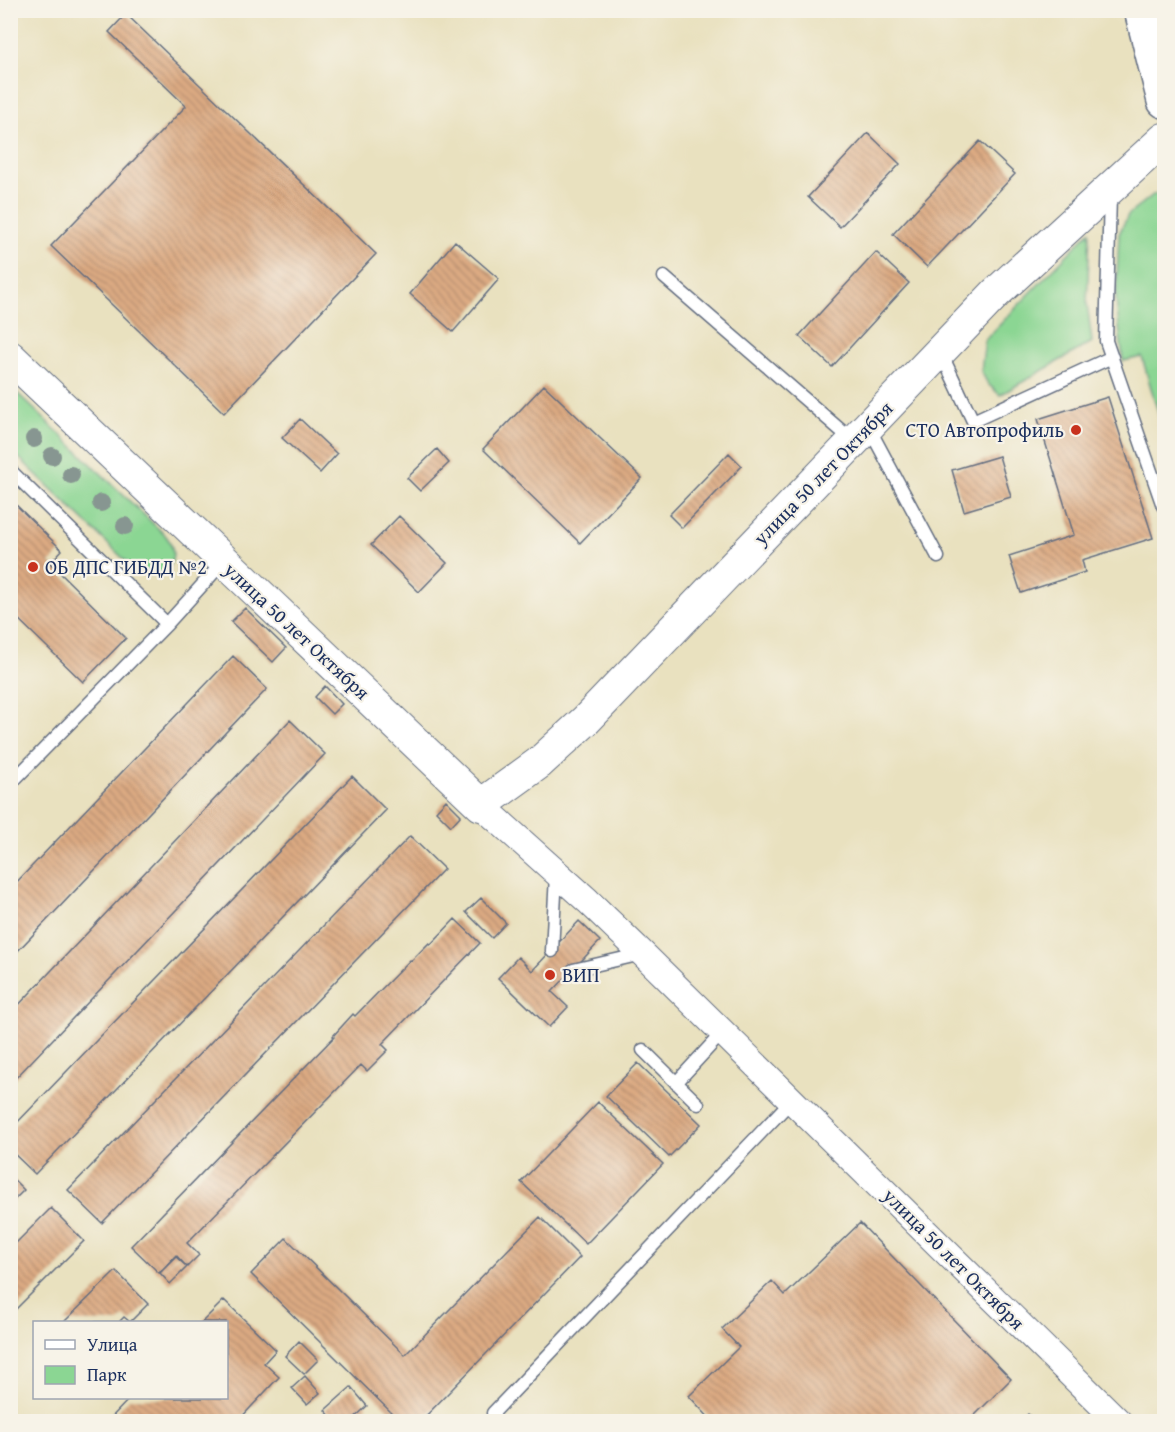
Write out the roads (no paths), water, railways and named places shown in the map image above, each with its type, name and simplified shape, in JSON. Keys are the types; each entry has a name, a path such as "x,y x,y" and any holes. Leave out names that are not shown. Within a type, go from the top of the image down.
{"main road":[{"path":"1141,10 1164,101"}],"street":[{"name":"улица 50 лет Октября","path":"481,804 539,764 586,720 996,293 1164,138"},
{"name":"улица 50 лет Октября","path":"10,357 481,804 643,954 1116,1421"}],"lane":[{"path":"1110,188 1106,341 1159,480 1163,506"},
{"path":"664,277 860,434 938,557"},
{"path":"940,351 973,421 1112,357"},
{"path":"10,470 168,624"},
{"path":"10,784 168,624 224,561"},
{"path":"552,951 556,874"},
{"path":"573,970 643,954"},
{"path":"676,1083 723,1032"},
{"path":"643,1050 698,1104"},
{"path":"493,1413 792,1100"}],"place":[{"name":"СТО Автопрофиль","path":"1076,430"},
{"name":"ОБ ДПС ГИБДД №2","path":"33,567"},
{"name":"ВИП","path":"550,975"}]}
